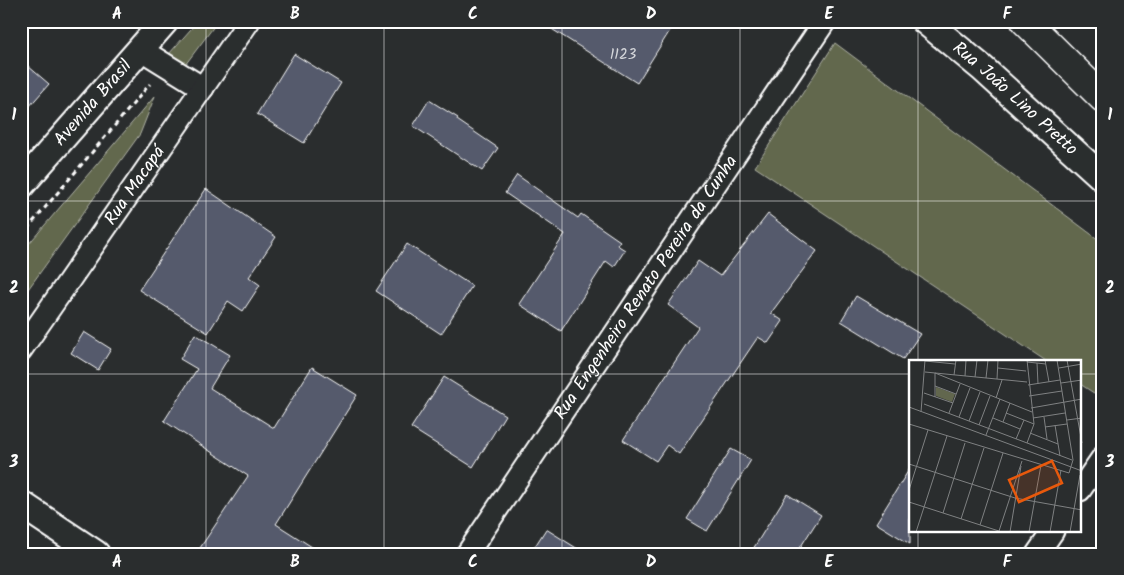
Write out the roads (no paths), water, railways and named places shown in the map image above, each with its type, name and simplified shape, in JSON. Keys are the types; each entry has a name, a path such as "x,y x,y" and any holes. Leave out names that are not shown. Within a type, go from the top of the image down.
{"highway":[{"path":"1025,21 1103,98"}],"street":[{"name":"Avenida Brasil","path":"21,185 165,21"},
{"name":"Rua Macapá","path":"21,350 249,21"},
{"name":"Rua Engenheiro Renato Pereira da Cunha","path":"467,554 825,21"},
{"name":"Rua João Lino Pretto","path":"925,21 982,68 1103,178"},
{"path":"140,49 203,88"},
{"path":"1082,487 1103,457"},
{"path":"21,504 96,554"},
{"path":"1037,554 1051,532"}]}
